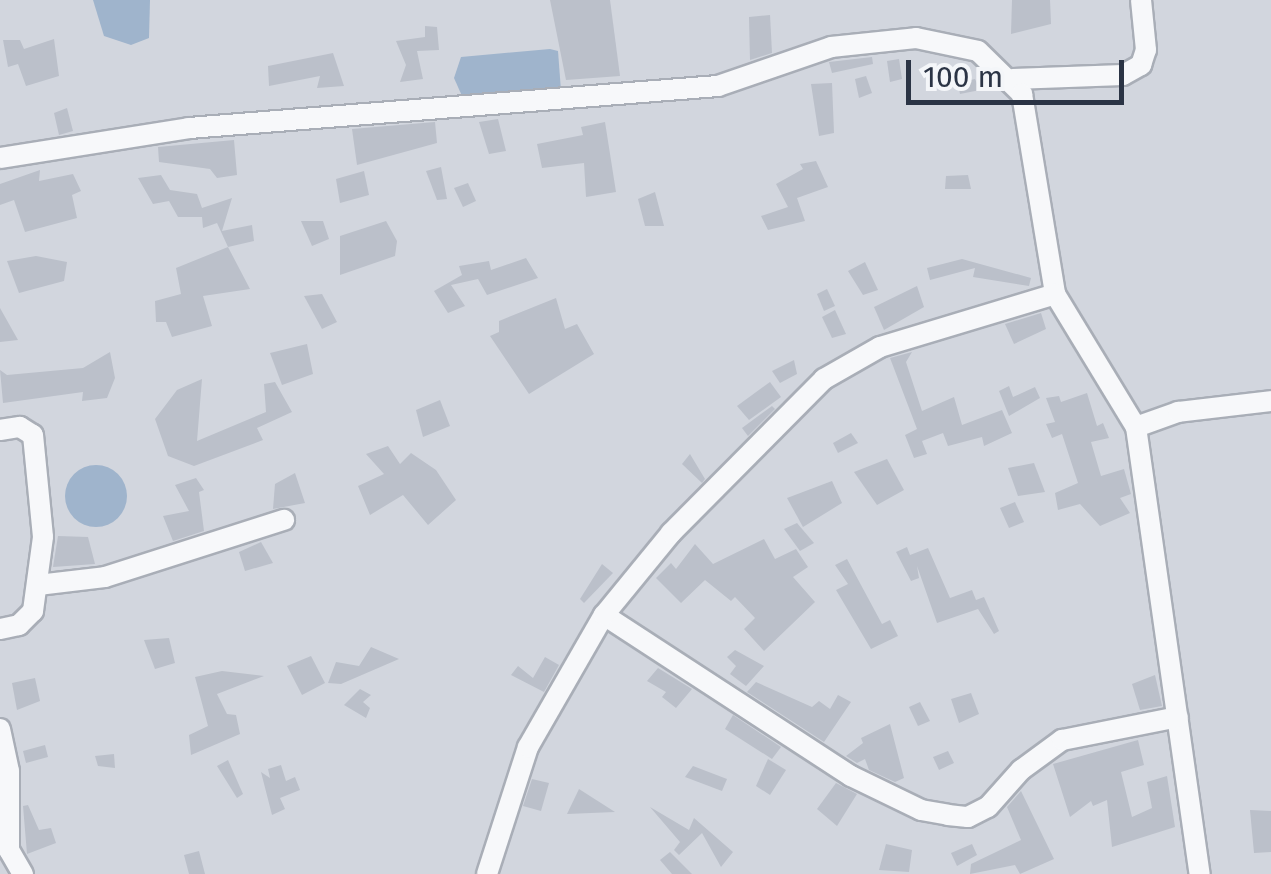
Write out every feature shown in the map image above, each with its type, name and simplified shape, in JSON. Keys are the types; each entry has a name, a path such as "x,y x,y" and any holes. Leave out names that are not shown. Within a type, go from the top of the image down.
{"street":[{"path":"1013,79 1123,75 1141,65 1146,50 1141,0"},
{"path":"0,158 189,128 718,86 831,48 916,38 978,50 1013,79 1022,94 1055,294 1136,427 1200,874"},
{"path":"487,874 528,747 604,616 671,532 824,380 880,347 1055,294"},
{"path":"1136,427 1178,412 1271,401"},
{"path":"0,430 20,427 33,434 42,521 38,585 28,618 0,628"},
{"path":"38,585 105,577 284,520"},
{"path":"604,616 852,776 921,810 948,816 968,817 988,807 1021,770 1062,740 1178,717"},
{"path":"0,729 8,771 9,850 23,874"}],"shaded area":[{"path":"0,0 1271,0 1271,874 0,874"}],"water":[{"path":"93,0 150,0 149,38 131,45 104,36"},
{"path":"558,51 561,91 462,96 454,78 461,57"},
{"path":"96,465 118,474 127,496 118,518 96,527 74,518 65,496 74,474"}],"building":[{"path":"550,0 610,0 620,76 566,80"},
{"path":"1012,0 1050,0 1051,24 1011,34"},
{"path":"770,15 772,53 750,60 749,17"},
{"path":"425,26 437,27 439,50 417,51 423,79 400,82 406,65 396,41 425,37"},
{"path":"54,39 59,76 26,86 18,64 8,67 3,40 20,40 24,49"},
{"path":"333,53 344,86 317,88 320,76 269,86 268,66"},
{"path":"872,57 873,64 832,73 829,62"},
{"path":"899,59 902,79 890,82 887,61"},
{"path":"866,76 872,93 859,98 855,79"},
{"path":"975,79 980,90 960,94 958,83"},
{"path":"832,83 834,133 819,136 811,84"},
{"path":"67,108 73,131 59,135 54,113"},
{"path":"498,119 506,151 489,154 479,122"},
{"path":"435,122 437,143 357,165 352,129"},
{"path":"605,122 616,192 586,197 584,163 542,168 537,144 583,135 581,127"},
{"path":"234,140 237,175 217,178 210,169 159,162 158,147"},
{"path":"816,161 828,187 797,198 805,221 768,230 761,216 788,207 776,184 803,169 800,164"},
{"path":"441,167 447,199 437,200 426,171"},
{"path":"40,170 39,181 73,174 81,191 72,195 77,218 25,232 14,200 0,205 0,184"},
{"path":"364,171 369,195 340,203 336,179"},
{"path":"161,175 170,190 197,194 202,208 232,198 222,231 252,225 254,241 228,247 217,223 203,228 202,217 178,217 169,201 153,204 138,178"},
{"path":"968,175 971,189 945,189 946,176"},
{"path":"468,183 476,201 463,207 454,188"},
{"path":"655,192 664,226 645,226 638,199"},
{"path":"301,221 323,221 329,239 312,246"},
{"path":"386,221 397,241 395,256 340,275 340,236"},
{"path":"228,247 250,289 203,296 212,326 172,337 166,322 156,322 155,301 181,294 176,268"},
{"path":"36,256 67,262 64,281 19,293 7,261"},
{"path":"526,258 538,278 487,295 478,279 451,285 465,306 448,313 434,291 462,275 459,266 489,261 491,270"},
{"path":"962,259 1031,278 1029,286 973,277 975,268 930,280 927,268"},
{"path":"865,262 878,290 863,295 848,271"},
{"path":"917,286 924,307 884,330 874,307"},
{"path":"827,289 835,306 824,311 817,294"},
{"path":"322,294 337,322 322,329 304,296"},
{"path":"556,298 565,329 577,324 594,354 529,394 490,336 499,332 499,321"},
{"path":"0,308 18,340 0,342"},
{"path":"835,310 846,334 832,338 822,317"},
{"path":"1041,313 1046,329 1014,344 1005,324"},
{"path":"307,344 313,374 282,385 270,353"},
{"path":"110,352 115,378 107,398 82,401 83,392 3,403 0,370 7,375 83,368"},
{"path":"912,352 906,362 922,411 954,397 962,425 1002,410 1012,433 984,446 982,437 948,446 943,433 922,441 927,454 914,458 905,435 917,429 890,358"},
{"path":"794,360 797,374 780,383 772,371"},
{"path":"202,379 197,441 266,412 264,384 275,382 292,412 257,428 263,440 194,466 168,456 155,419 177,390"},
{"path":"770,382 781,397 749,420 737,406"},
{"path":"1009,386 1013,397 1035,387 1040,398 1009,416 999,391"},
{"path":"1087,393 1097,426 1103,423 1109,438 1091,442 1101,476 1124,469 1131,494 1120,498 1130,513 1100,526 1080,504 1058,510 1055,493 1078,483 1062,434 1052,438 1046,424 1055,422 1046,398 1059,396 1061,402"},
{"path":"440,400 450,426 423,437 416,410"},
{"path":"772,406 775,409 748,436 742,428"},
{"path":"851,433 858,443 838,453 833,443"},
{"path":"388,446 400,464 411,453 436,470 456,500 428,525 403,495 370,515 358,486 384,474 366,454"},
{"path":"690,454 705,479 702,483 682,464"},
{"path":"887,459 904,490 877,505 854,472"},
{"path":"1034,463 1045,492 1018,496 1008,468"},
{"path":"295,473 305,503 273,509 275,484"},
{"path":"196,478 204,490 199,492 204,531 173,541 163,516 189,511 175,485"},
{"path":"832,481 842,503 803,527 787,498"},
{"path":"1015,502 1024,522 1009,528 1000,508"},
{"path":"797,523 814,543 800,551 784,529"},
{"path":"58,536 88,537 95,564 53,567"},
{"path":"764,539 775,559 796,549 808,567 793,577 815,602 764,651 744,629 755,618 735,597 731,601 705,580 681,603 656,578 671,563 676,569 695,544 713,564"},
{"path":"261,542 273,563 245,571 239,552"},
{"path":"907,547 910,555 928,548 950,598 972,590 976,600 984,597 999,631 994,634 978,609 937,623 917,566 919,578 911,581 896,552"},
{"path":"847,559 882,624 890,620 898,636 871,649 836,590 848,584 835,565"},
{"path":"602,564 613,573 584,603 580,599"},
{"path":"169,638 175,663 155,669 144,640"},
{"path":"371,647 399,659 341,684 328,683 336,662 359,666"},
{"path":"735,650 764,666 746,686 730,674 736,666 727,657"},
{"path":"311,656 325,683 302,695 287,666"},
{"path":"545,657 559,665 544,692 511,675 518,666 533,678"},
{"path":"658,668 692,689 676,708 662,697 666,692 647,681"},
{"path":"222,671 264,676 217,694 227,714 236,715 240,734 191,755 189,735 208,726 195,677"},
{"path":"1155,675 1162,706 1140,710 1132,684"},
{"path":"35,678 40,701 17,710 12,683"},
{"path":"756,682 812,707 819,701 830,709 838,695 851,702 824,742 747,692"},
{"path":"360,689 371,695 363,702 370,708 366,718 344,705"},
{"path":"971,693 979,714 959,723 951,699"},
{"path":"920,702 930,721 918,726 909,707"},
{"path":"733,715 781,747 772,759 725,729"},
{"path":"890,724 904,778 895,782 869,770 865,759 857,763 846,756 863,743 861,738"},
{"path":"1138,740 1144,765 1121,772 1132,817 1152,808 1147,782 1167,776 1175,827 1112,847 1107,800 1093,806 1091,801 1070,817 1053,764"},
{"path":"45,745 48,757 26,763 23,751"},
{"path":"948,751 954,763 939,770 933,757"},
{"path":"114,754 115,768 98,766 95,756"},
{"path":"768,759 786,770 770,795 756,786"},
{"path":"228,760 243,794 237,798 217,766"},
{"path":"281,765 286,781 295,777 300,790 280,798 285,809 272,815 261,772 270,778 268,769"},
{"path":"693,766 727,779 722,791 685,777"},
{"path":"532,779 549,783 541,811 523,806"},
{"path":"836,783 857,794 837,826 817,809"},
{"path":"579,789 615,812 567,814"},
{"path":"1021,791 1054,859 1020,874 1015,865 970,874 971,864 1021,840 1007,807"},
{"path":"28,805 39,830 51,828 56,843 27,854 23,806"},
{"path":"650,807 689,830 694,818 733,852 721,867 702,833 679,855 674,850 680,842"},
{"path":"1250,810 1271,811 1271,852 1254,853"},
{"path":"886,844 912,850 909,872 879,870"},
{"path":"972,844 977,855 957,866 951,853"},
{"path":"199,851 205,874 189,874 184,855"},
{"path":"670,852 692,874 672,874 660,860"}]}
